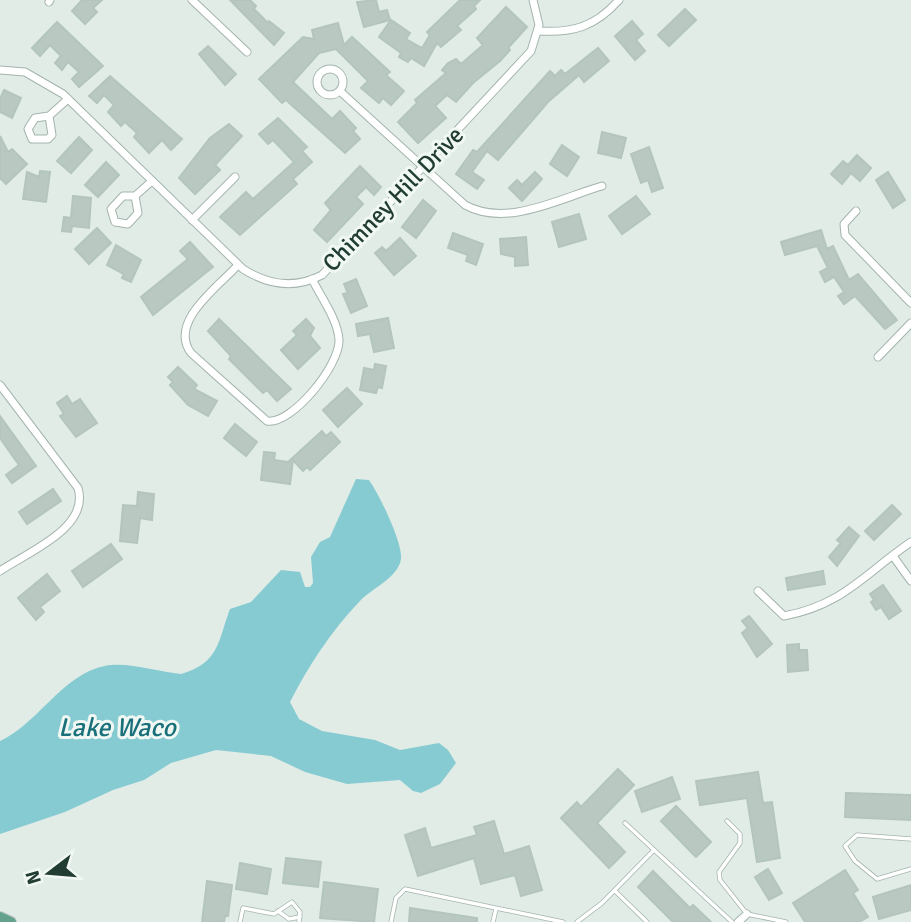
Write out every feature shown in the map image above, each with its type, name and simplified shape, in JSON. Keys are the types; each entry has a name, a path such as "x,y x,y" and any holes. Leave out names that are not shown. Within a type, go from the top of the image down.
{"main road":[{"path":"0,917 11,922"}],"street":[{"path":"192,0 247,52"},
{"path":"533,0 539,16 539,32 566,33 585,28 605,15 619,0"},
{"name":"Chimney Hill Drive","path":"0,70 25,72 40,78 68,99 238,265 252,275 275,283 300,283 322,275 523,61 531,51 539,32"},
{"path":"342,93 465,205 495,215 512,214 602,186"},
{"path":"49,116 68,99"},
{"path":"192,220 235,177"},
{"path":"135,196 138,213 128,224 115,222 111,209 123,196 135,196 152,181"},
{"path":"856,211 844,224 845,235 911,303"},
{"path":"238,265 190,318 184,329 184,341 191,354 267,421 285,418 328,374 339,352 337,328 312,279"},
{"path":"878,357 911,323"},
{"path":"0,385 78,488 81,498 78,514 70,526 0,570"},
{"path":"758,591 784,616 833,602 911,542"},
{"path":"893,556 911,581"},
{"path":"738,922 747,914"}],"lane":[{"path":"727,821 740,834 740,842 719,872 720,880 747,914 786,922"},
{"path":"625,823 732,922"},
{"path":"911,839 857,835 845,846 855,861 877,879 911,869"},
{"path":"578,922 615,891 654,850"},
{"path":"391,922 396,898 405,889 563,922"},
{"path":"615,891 647,922"},
{"path":"240,922 243,908 265,914 278,911 284,904 292,902 298,907 300,919 292,920 278,911"},
{"path":"494,922 496,909"}],"water":[{"name":"Lake Waco","path":"356,479 369,480 384,507 401,552 399,566 349,612 330,636 290,702 299,719 322,731 375,740 400,750 439,743 448,750 456,763 440,784 421,793 413,791 400,780 347,784 305,772 271,756 216,750 171,763 144,780 113,790 65,812 0,834 0,741 28,722 79,676 94,669 111,665 137,666 181,674 203,664 216,649 230,609 251,602 281,570 300,572 305,587 310,587 313,583 311,557 320,542 330,537"}],"building":[{"path":"82,0 102,0 93,8 97,12 85,24 72,11"},
{"path":"230,0 250,0 256,6 254,9 268,23 269,21 284,33 274,45"},
{"path":"376,0 379,12 387,10 390,20 364,27 357,2"},
{"path":"460,0 480,0 474,6 476,9 457,26 461,30 441,47 437,43 424,66 411,58 408,62 399,57 401,53 379,37 391,20 410,33 406,39 422,48 430,35 427,32"},
{"path":"506,7 527,27 500,61 473,83 456,102 447,95 435,106 446,118 418,143 398,122 417,103 415,100 446,73 442,70 448,63 456,59 461,64 483,45 477,38"},
{"path":"685,9 696,20 669,46 658,35"},
{"path":"632,21 643,34 636,40 645,51 635,60 615,36"},
{"path":"57,22 103,66 79,87 72,79 79,72 68,62 62,70 55,63 61,56 50,45 40,56 32,48"},
{"path":"338,23 344,45 352,37 390,72 386,75 404,91 391,105 383,98 379,103 361,88 368,81 336,49 319,53 293,82 332,119 340,111 356,128 353,131 360,139 345,153 286,100 282,103 259,79 303,37 314,39 312,30"},
{"path":"208,46 236,74 225,85 199,54"},
{"path":"598,48 609,61 584,82 579,75 548,102 498,160 487,151 472,172 484,180 477,189 456,174 473,150 477,152 550,71 555,76 561,70 565,74"},
{"path":"110,76 182,139 171,150 162,140 149,153 134,137 137,133 125,122 121,126 108,112 114,105 104,95 97,103 89,96"},
{"path":"4,90 21,98 12,118 0,112 0,99"},
{"path":"278,118 307,147 302,151 312,162 293,179 297,184 240,235 220,217 246,192 253,199 294,162 273,140 268,144 259,134"},
{"path":"229,124 242,136 215,165 220,170 195,194 179,178 210,138"},
{"path":"602,132 626,138 621,158 598,153"},
{"path":"0,136 8,152 12,149 27,164 6,184 0,178"},
{"path":"79,137 92,150 71,173 57,161"},
{"path":"562,145 579,157 567,176 550,164"},
{"path":"649,147 663,188 652,192 648,180 641,183 631,154"},
{"path":"857,155 871,168 860,181 851,173 842,184 831,174 843,161 848,165"},
{"path":"106,162 119,175 98,197 85,185"},
{"path":"360,166 381,187 374,195 366,187 356,197 363,204 327,242 314,230 331,210 325,203"},
{"path":"40,171 50,172 46,202 23,199 27,172 39,177"},
{"path":"535,172 542,179 522,201 509,188 517,180 522,185"},
{"path":"888,172 905,200 893,208 876,180"},
{"path":"73,196 91,198 89,228 72,226 71,232 62,231 64,217 71,218"},
{"path":"636,196 650,214 622,234 609,216"},
{"path":"423,200 436,211 416,238 402,227"},
{"path":"579,214 586,239 559,247 552,222"},
{"path":"97,228 111,243 89,264 75,249"},
{"path":"821,230 827,249 833,246 849,280 858,274 897,320 885,329 855,296 844,304 838,296 844,292 834,277 825,282 820,272 828,268 817,246 785,255 781,242"},
{"path":"453,233 483,244 476,265 466,261 468,255 448,248"},
{"path":"526,237 528,265 515,266 515,257 501,254 500,239"},
{"path":"400,238 416,256 394,275 375,253 382,247 386,251"},
{"path":"190,242 213,267 153,315 141,297 188,259 180,251"},
{"path":"116,245 141,260 131,282 122,278 124,274 107,265"},
{"path":"356,279 367,306 351,313 343,294 348,293 344,284"},
{"path":"388,318 394,348 374,352 370,334 358,336 356,324"},
{"path":"219,319 291,389 277,401 267,390 263,393 229,359 231,356 208,331"},
{"path":"306,319 314,328 310,336 320,348 298,369 281,350 297,335 293,331"},
{"path":"375,364 386,366 382,388 378,387 376,393 360,390 364,368 374,370"},
{"path":"178,367 197,385 194,389 217,401 208,416 188,405 170,385 173,382 168,377"},
{"path":"347,388 362,404 338,427 323,410"},
{"path":"67,396 72,404 80,399 97,423 76,437 60,416 64,414 57,403"},
{"path":"0,416 36,466 12,483 6,475 19,465 0,438"},
{"path":"235,424 257,442 246,456 224,438"},
{"path":"322,431 326,436 331,432 340,442 310,470 307,467 303,471 293,460 290,484 261,480 264,452 275,453 274,460 288,462"},
{"path":"53,489 61,501 27,524 19,512"},
{"path":"138,492 154,494 152,520 140,518 137,543 120,541 123,505 137,506"},
{"path":"892,505 901,514 874,540 865,531"},
{"path":"849,527 859,536 837,566 829,557 841,543 837,540"},
{"path":"111,544 122,559 83,587 72,571"},
{"path":"823,571 825,584 788,590 786,578"},
{"path":"47,574 60,591 40,607 44,612 36,620 18,598"},
{"path":"883,585 901,611 889,619 881,607 876,610 871,602 874,600 870,594"},
{"path":"749,616 772,644 757,657 742,633 748,628 742,621"},
{"path":"799,644 799,650 807,650 808,670 788,672 787,645"},
{"path":"618,769 634,785 597,823 625,852 609,868 561,818 577,802 581,807"},
{"path":"758,772 763,803 772,802 780,858 757,862 747,798 700,805 696,781"},
{"path":"672,777 680,799 642,812 635,791"},
{"path":"846,793 911,795 911,820 845,817"},
{"path":"676,806 711,842 696,857 661,821"},
{"path":"494,821 504,854 529,846 542,890 521,896 515,875 481,884 474,858 418,876 405,835 425,828 431,848 477,835 474,827"},
{"path":"286,858 321,862 318,887 283,883"},
{"path":"240,863 271,869 267,894 236,889"},
{"path":"768,869 782,893 769,900 755,877"},
{"path":"845,870 858,890 853,893 868,917 859,922 805,922 793,903"},
{"path":"653,871 690,908 693,905 711,922 673,922 638,887"},
{"path":"207,881 232,885 228,916 225,916 224,922 202,922"},
{"path":"324,882 378,889 374,922 320,918"},
{"path":"911,885 911,910 879,919 873,897"},
{"path":"410,908 477,918 477,922 409,922"}]}
